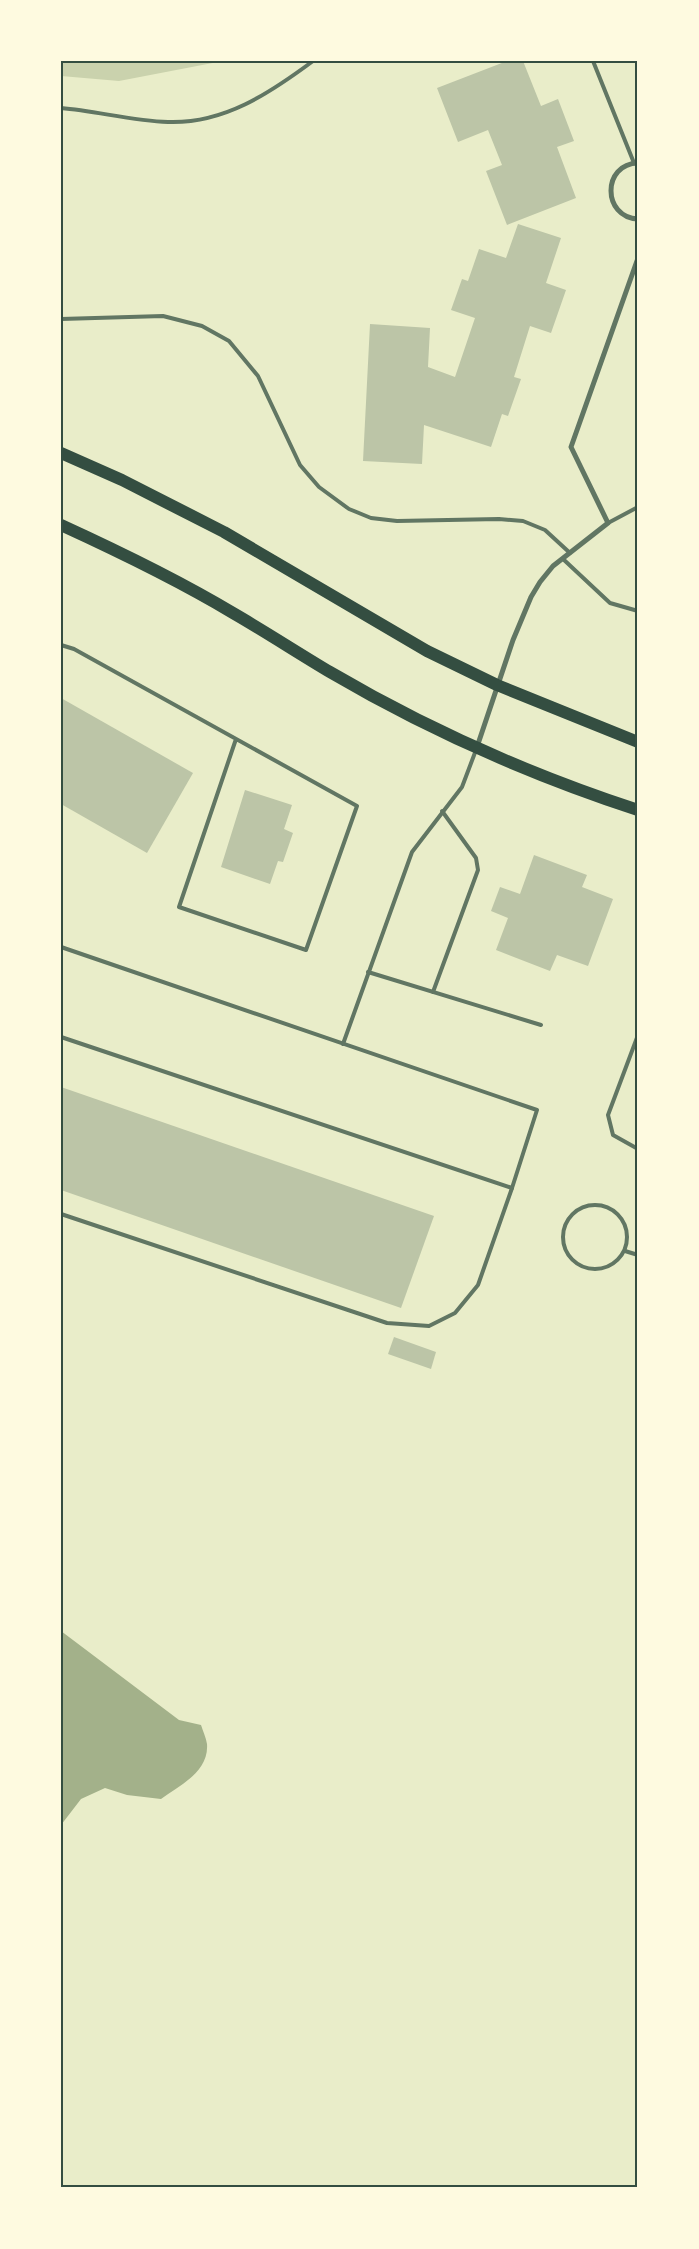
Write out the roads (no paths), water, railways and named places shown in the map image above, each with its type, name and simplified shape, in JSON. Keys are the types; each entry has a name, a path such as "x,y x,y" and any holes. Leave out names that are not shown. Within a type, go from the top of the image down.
{"main road":[{"path":"61,453 122,480 224,532 427,651 497,685 638,742"},
{"path":"61,525 131,557 233,612 331,673 436,729 544,776 638,810"}],"street":[{"path":"636,163 623,167 615,175 610,195 614,206 622,214 638,219"},
{"path":"477,748 497,685 531,596 544,576 608,523 571,447 638,258"}],"lane":[{"path":"61,108 96,111 139,120 198,121 225,114 277,88 313,61"},
{"path":"593,61 636,163"},
{"path":"61,319 163,316 202,326 229,341 258,376 300,466 319,487 349,509 371,518 397,521 499,519 523,521 545,530 570,553"},
{"path":"608,523 638,507"},
{"path":"563,559 610,603 638,612"},
{"path":"61,645 74,649 357,806 306,950 179,907 236,739"},
{"path":"344,1044 412,852 442,811 462,788 477,748"},
{"path":"433,992 478,870 476,858 442,811"},
{"path":"61,947 537,1110 478,1285 455,1313 429,1326 387,1323 61,1214"},
{"path":"368,972 541,1025"},
{"path":"638,1035 608,1115 613,1134 638,1149"},
{"path":"61,1036 512,1188"},
{"path":"596,1204 609,1207 619,1215 626,1226 628,1238 625,1251 617,1261 606,1268 594,1270 581,1266 571,1259 564,1248 562,1235 566,1223 573,1213 584,1206 596,1204"},
{"path":"625,1251 638,1255"}]}
